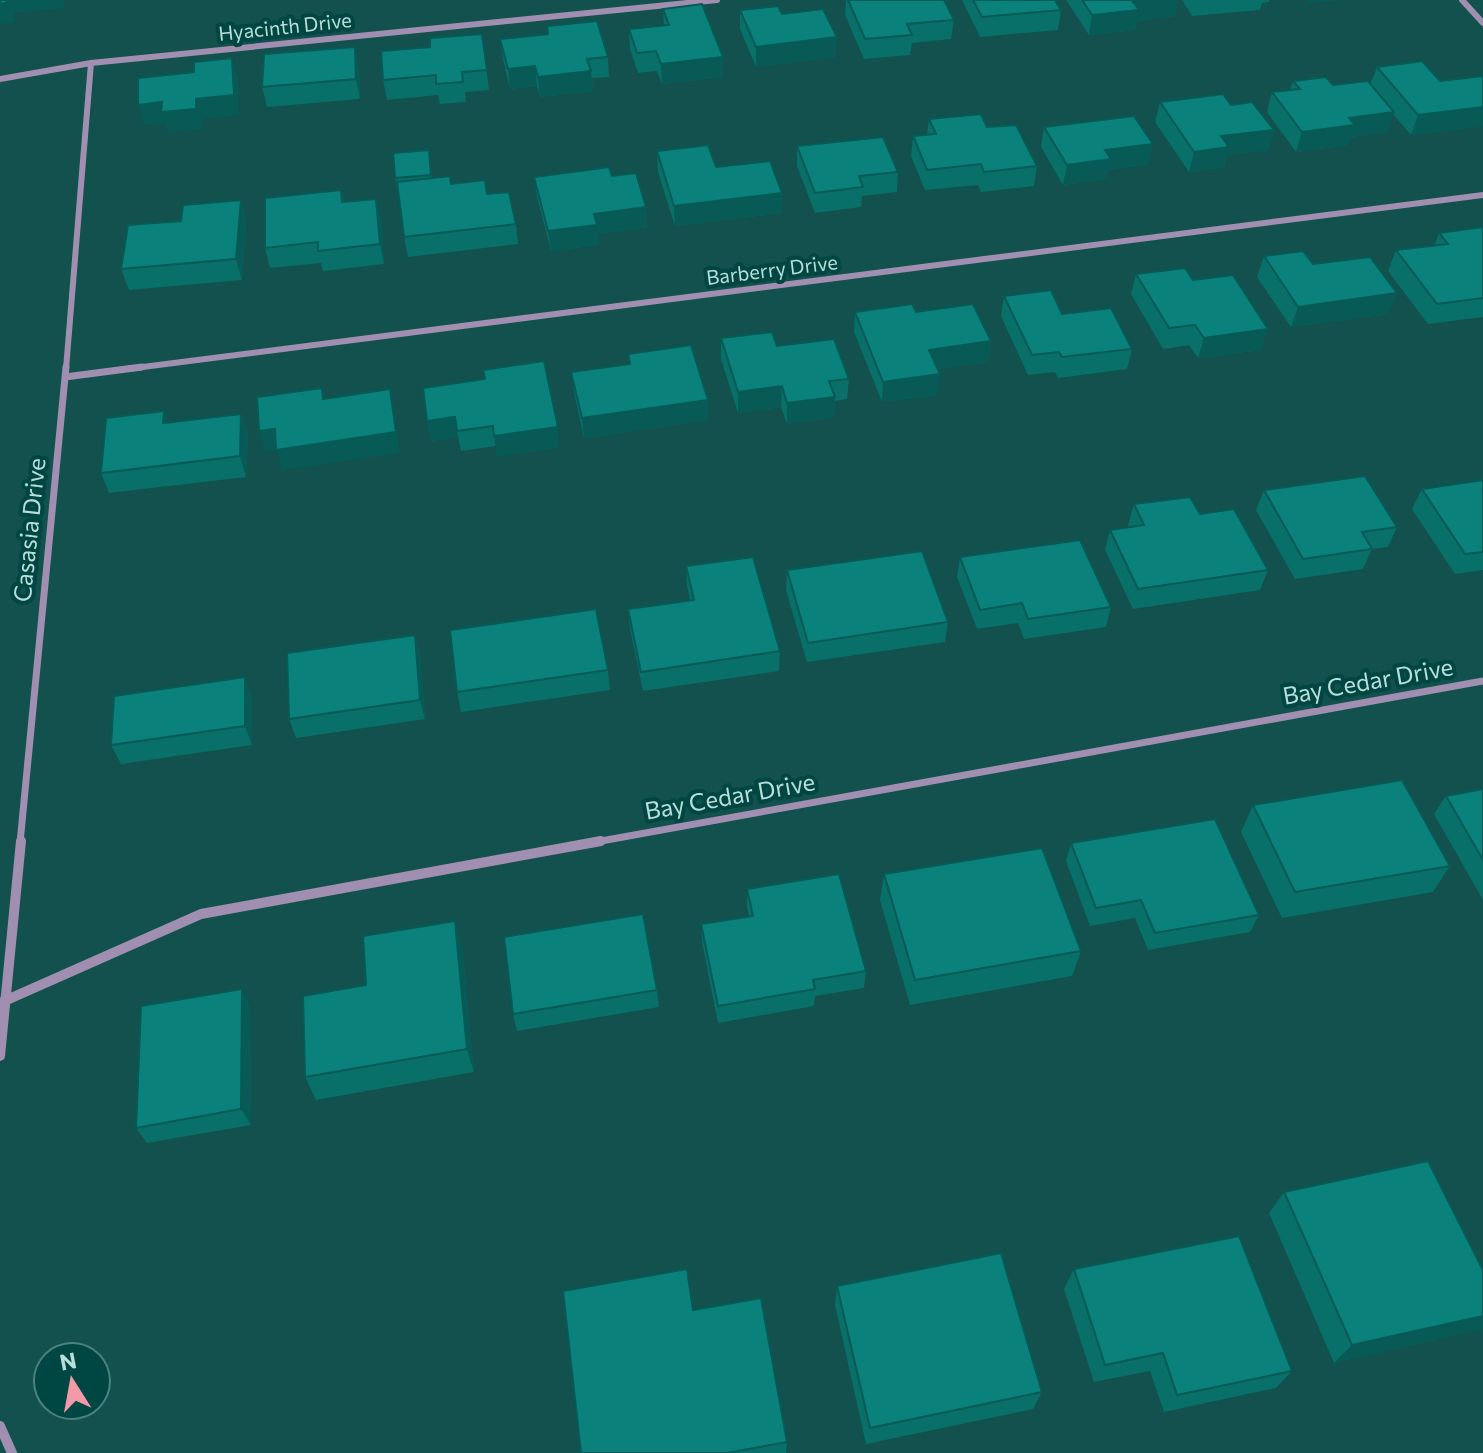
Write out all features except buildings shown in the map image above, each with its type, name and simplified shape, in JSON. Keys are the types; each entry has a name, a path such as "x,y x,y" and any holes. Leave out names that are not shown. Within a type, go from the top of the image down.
{"street":[{"name":"Hyacinth Drive","path":"0,79 91,63 717,0"},
{"path":"1462,0 1483,23"},
{"name":"Casasia Drive","path":"0,1056 2,1002 65,377 91,63"},
{"name":"Barberry Drive","path":"65,377 1483,195"},
{"name":"Bay Cedar Drive","path":"2,1002 201,914 1483,681"},
{"path":"0,1426 12,1453"}]}
